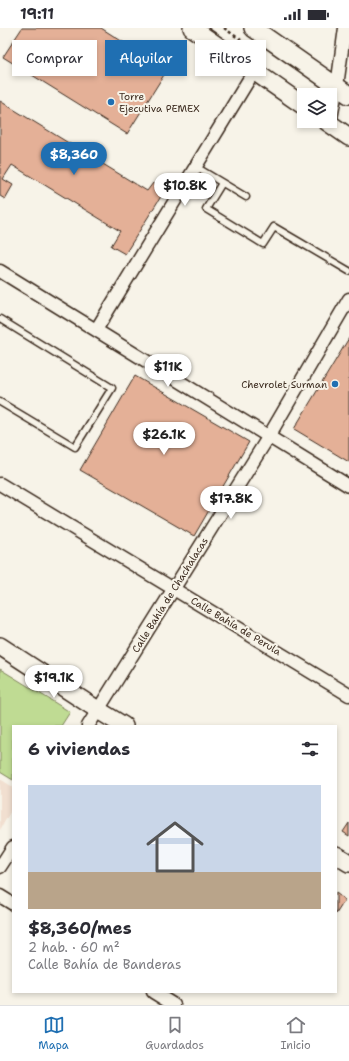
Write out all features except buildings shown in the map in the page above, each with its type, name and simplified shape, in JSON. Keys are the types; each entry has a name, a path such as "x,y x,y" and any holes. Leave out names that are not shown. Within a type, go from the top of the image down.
{"main road":[{"path":"192,28 209,40"},
{"path":"253,28 343,91"},
{"path":"261,76 297,101"},
{"path":"336,128 349,137"},
{"path":"0,646 122,725"},
{"path":"337,856 349,863"}],"street":[{"path":"337,104 343,91 345,28"},
{"path":"96,330 251,76"},
{"path":"0,271 349,486"},
{"name":"Calle Bahía de Chachalacas","path":"89,725 269,436 349,299"},
{"name":"Calle Bahía de Perula","path":"0,484 349,695"},
{"path":"0,867 12,848"},
{"path":"0,896 12,903"},
{"path":"155,993 174,1005"}],"lane":[{"path":"196,167 246,197"},
{"path":"222,183 206,210 263,244 274,227 349,271"},
{"path":"0,319 112,388 75,447 0,402"}],"shaded area":[{"path":"0,779 12,786 12,809 0,830"}],"green space":[{"path":"0,669 70,712 62,725 12,725 12,779 0,772"}],"place":[{"name":"Torre Ejecutiva PEMEX","path":"111,102"},
{"name":"Chevrolet Surman","path":"335,384"}]}
